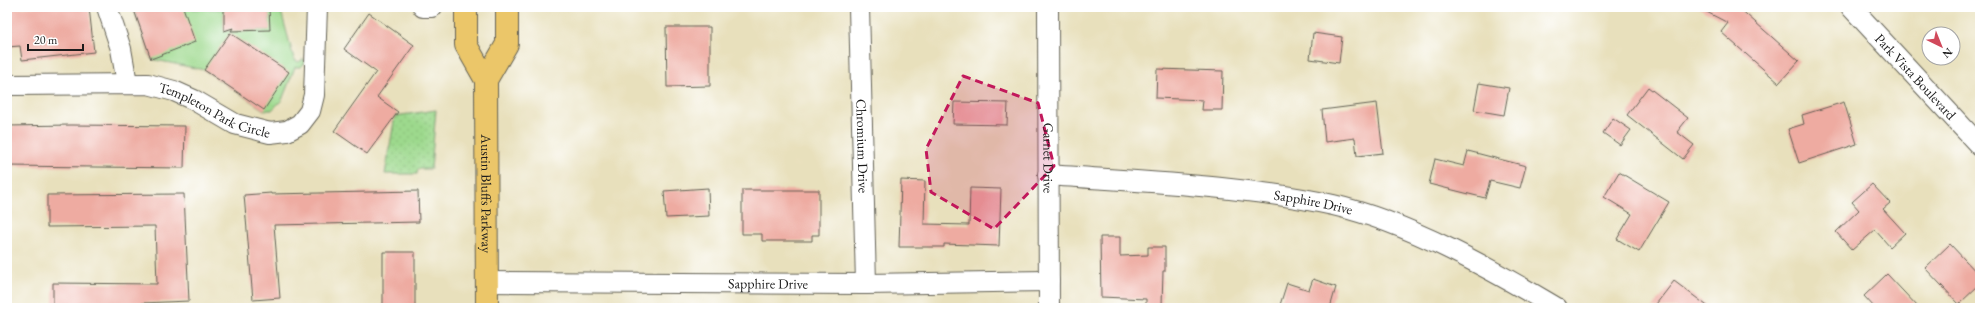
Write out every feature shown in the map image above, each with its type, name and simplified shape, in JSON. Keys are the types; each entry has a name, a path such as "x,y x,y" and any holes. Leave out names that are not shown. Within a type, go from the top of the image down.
{"main road":[{"name":"Austin Bluffs Parkway","path":"466,7 466,45 486,80 487,308"},
{"path":"486,80 507,44 507,7"}],"street":[{"path":"107,7 121,49 127,83"},
{"name":"Templeton Park Circle","path":"7,85 148,84 174,91 194,100 235,124 270,133 287,131 300,124 310,111 314,95 317,7"},
{"path":"423,7 432,7"},
{"name":"Chromium Drive","path":"859,7 866,284"},
{"name":"Garnet Drive","path":"1048,7 1049,308"},
{"name":"Park Vista Boulevard","path":"1851,7 1976,133"},
{"name":"Sapphire Drive","path":"1048,175 1227,189 1333,206 1375,218 1411,232 1516,284 1557,308"},
{"name":"Sapphire Drive","path":"487,282 866,284 1048,281"}],"highlighted area":[{"path":"963,76 1038,103 1054,166 994,229 931,192 926,149"}],"green space":[{"path":"133,7 193,7 193,9 224,9 224,31 269,30 269,12 281,11 294,59 298,62 304,59 305,63 301,67 295,67 282,100 272,110 264,110 204,70 151,59"},
{"path":"436,110 431,169 418,169 417,174 385,174 395,116"}],"building":[{"path":"29,7 89,7 94,52 22,60 20,46 7,47 7,9"},
{"path":"133,7 183,7 195,42 151,59"},
{"path":"224,7 269,7 270,30 231,31 233,28 224,31"},
{"path":"1697,7 1738,7 1799,61 1779,83 1721,32 1728,23"},
{"path":"369,13 414,45 377,97 398,112 367,154 334,131 376,72 344,49"},
{"path":"666,27 710,27 710,86 667,87"},
{"path":"230,33 289,72 264,110 204,70"},
{"path":"1313,33 1342,37 1339,63 1310,59"},
{"path":"1157,69 1223,71 1222,110 1202,110 1203,100 1156,98"},
{"path":"1479,83 1509,88 1504,115 1474,110"},
{"path":"1648,87 1688,118 1677,132 1694,145 1683,159 1627,115"},
{"path":"954,102 1008,103 1007,125 953,124"},
{"path":"1844,102 1857,144 1799,163 1788,129 1804,124 1802,115"},
{"path":"1377,103 1383,153 1357,156 1355,138 1325,142 1322,110"},
{"path":"1613,118 1631,130 1620,145 1603,133"},
{"path":"7,126 185,126 184,168 7,166"},
{"path":"1468,151 1526,166 1520,188 1490,181 1485,198 1429,184 1435,159 1464,166"},
{"path":"1619,172 1669,202 1639,252 1617,239 1632,214 1604,197"},
{"path":"901,180 925,181 924,224 969,225 970,188 1001,189 999,246 944,244 944,247 899,247"},
{"path":"1872,184 1890,203 1883,209 1905,233 1890,247 1875,230 1852,250 1836,232 1859,210 1852,202"},
{"path":"708,188 709,216 666,218 664,191"},
{"path":"742,190 819,190 819,235 812,235 812,241 762,241 762,234 742,234"},
{"path":"418,191 419,222 274,225 280,298 253,300 244,195 271,193"},
{"path":"184,194 189,301 142,303 142,308 53,308 53,283 157,284 155,226 47,227 47,195"},
{"path":"1100,237 1120,237 1120,256 1148,255 1148,247 1165,247 1165,271 1163,271 1162,305 1146,305 1146,299 1101,297"},
{"path":"1950,244 1980,276 1980,284 1959,304 1925,268"},
{"path":"383,252 415,252 415,308 383,308"},
{"path":"1887,274 1919,308 1875,308 1864,296"},
{"path":"1313,279 1336,287 1330,308 1279,308 1287,283 1309,290"},
{"path":"1674,281 1710,308 1653,308"}]}
